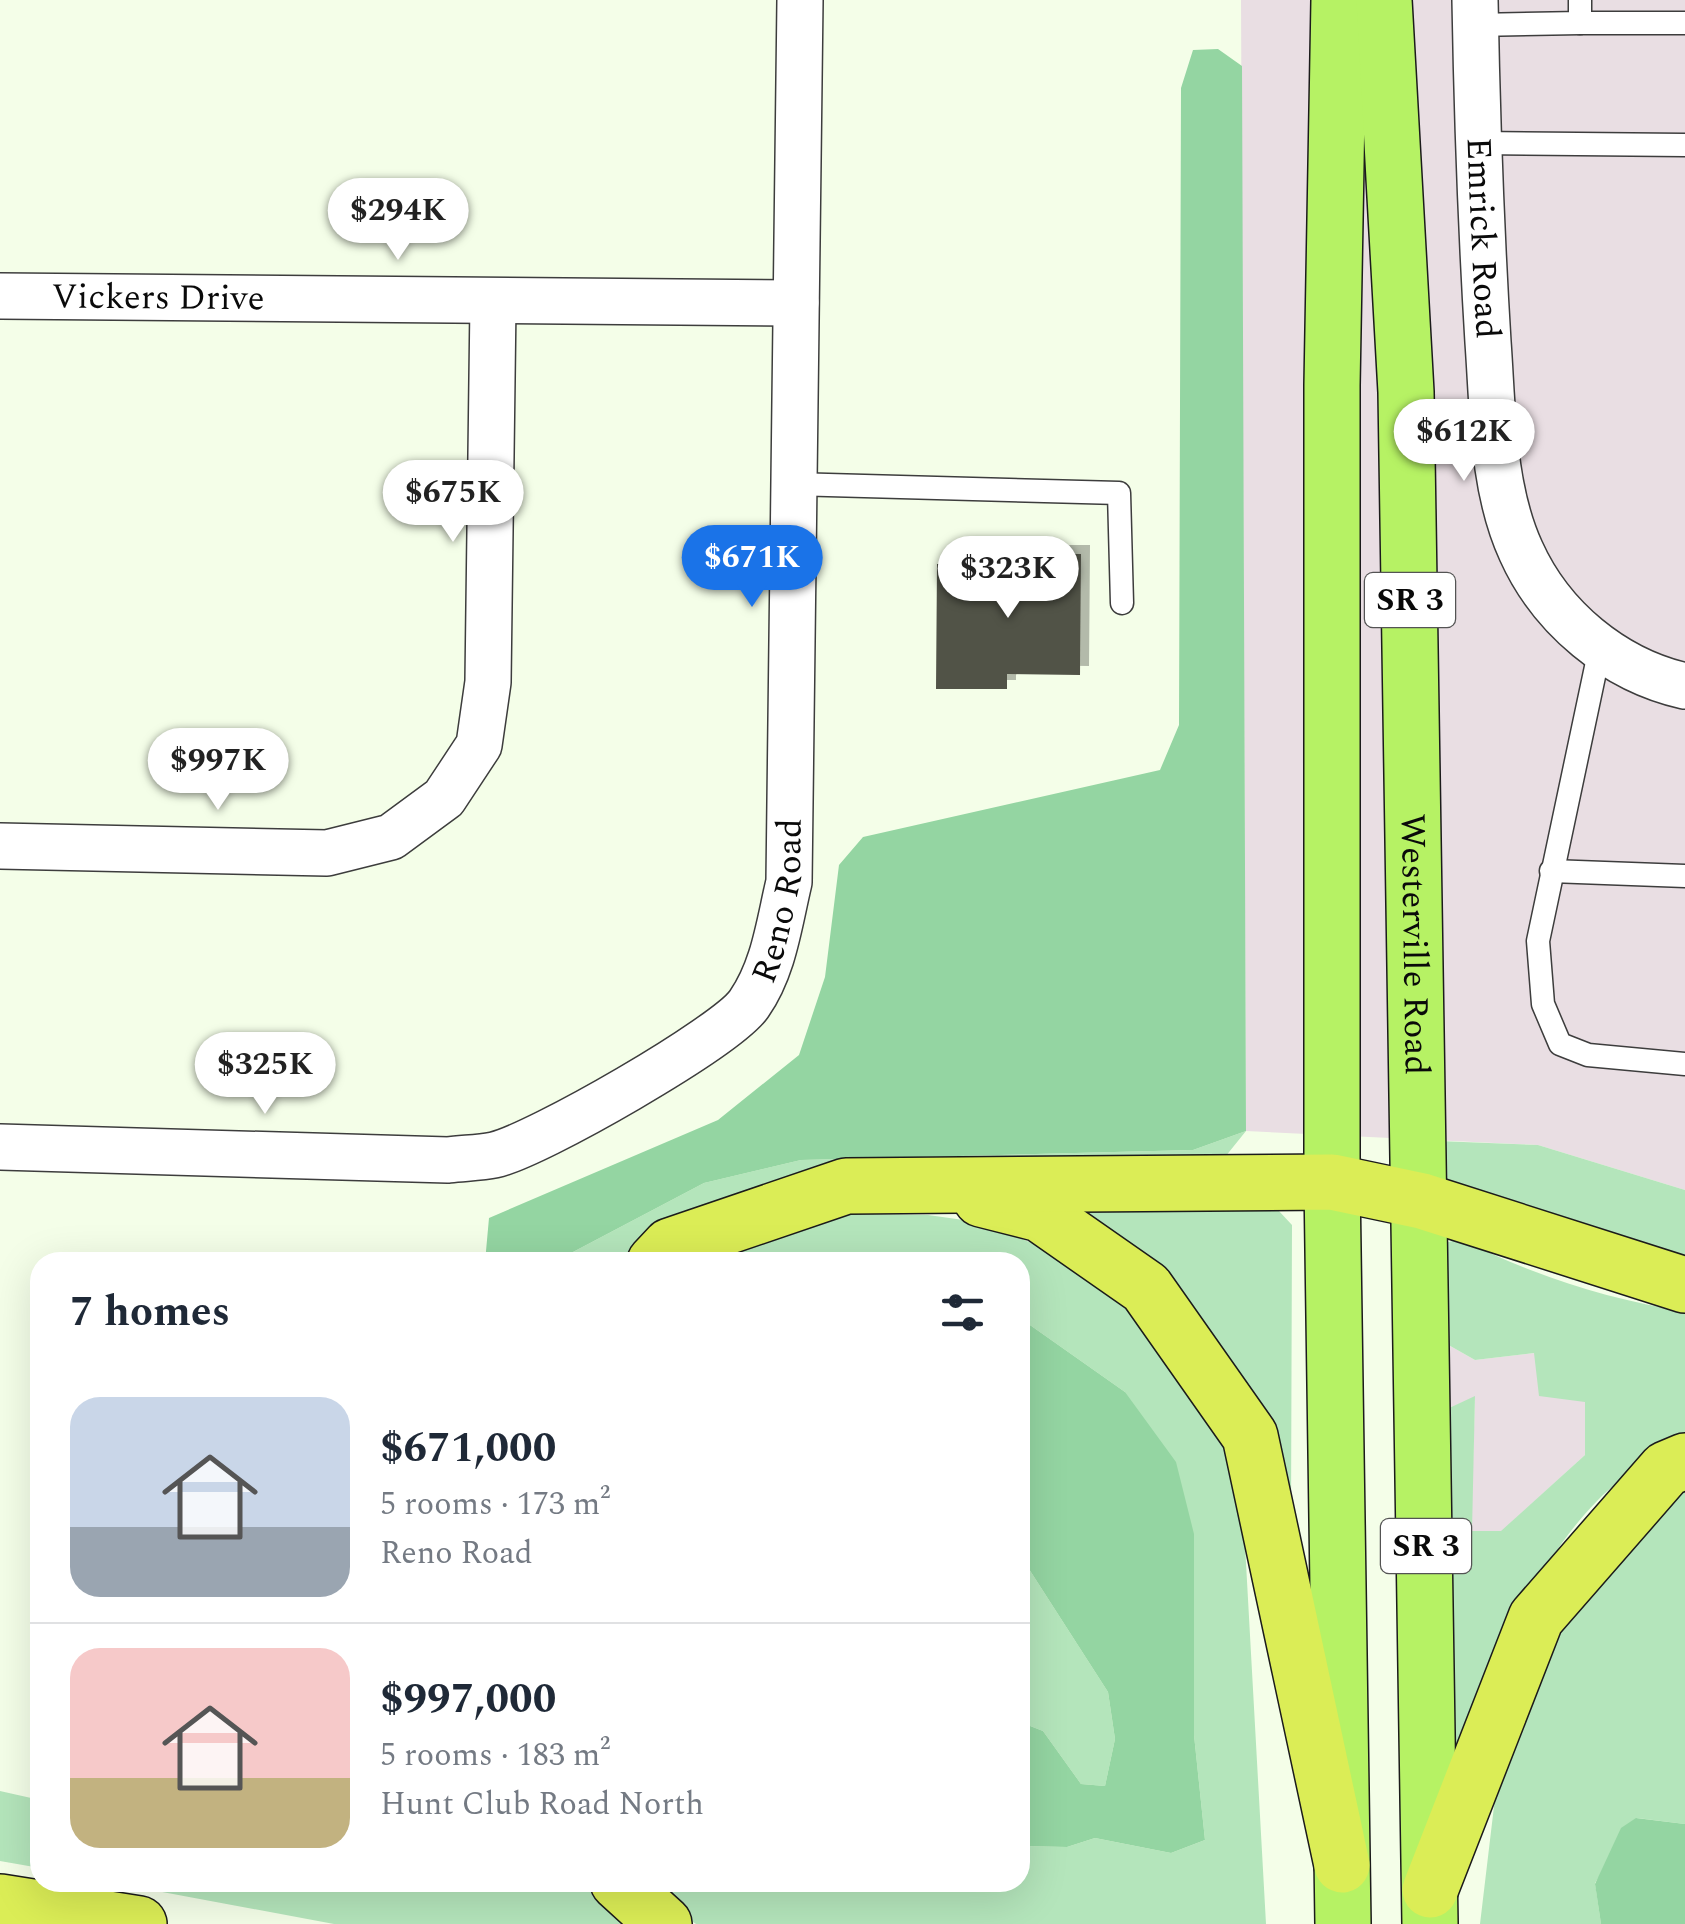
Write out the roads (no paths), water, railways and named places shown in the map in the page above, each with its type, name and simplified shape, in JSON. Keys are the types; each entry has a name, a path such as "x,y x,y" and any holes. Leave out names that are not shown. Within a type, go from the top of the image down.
{"highway":[{"path":"915,1182 1040,1214 1146,1288 1250,1436 1342,1865"},
{"path":"664,1252 670,1246 846,1186 915,1182 1332,1182 1422,1201 1685,1285"},
{"path":"1430,1907 1536,1618 1666,1469 1685,1460"},
{"path":"629,1892 664,1924"},
{"path":"0,1902 139,1924"}],"main road":[{"name":"SR 3","path":"1339,0 1332,384 1332,1182 1343,1924"},
{"name":"Westerville Road","path":"1384,0 1406,392 1422,1201 1430,1907"}],"street":[{"name":"Reno Road","path":"0,1147 448,1160 495,1155 540,1137 682,1053 746,1008 768,971 789,882 800,0"},
{"name":"Emrick Road","path":"1475,12 1496,456 1519,548 1544,594 1600,648 1654,679 1685,686"},
{"name":"Vickers Drive","path":"0,296 796,303"},
{"path":"0,846 328,853 392,837 444,798 478,744 488,682 493,303"}],"lane":[{"path":"1475,12 1580,11 1685,23"},
{"path":"1479,144 1685,145"},
{"path":"792,484 1120,494 1122,603"},
{"path":"1600,648 1538,941 1543,1004 1560,1044 1588,1056 1685,1064"},
{"path":"1551,871 1685,876"}]}
